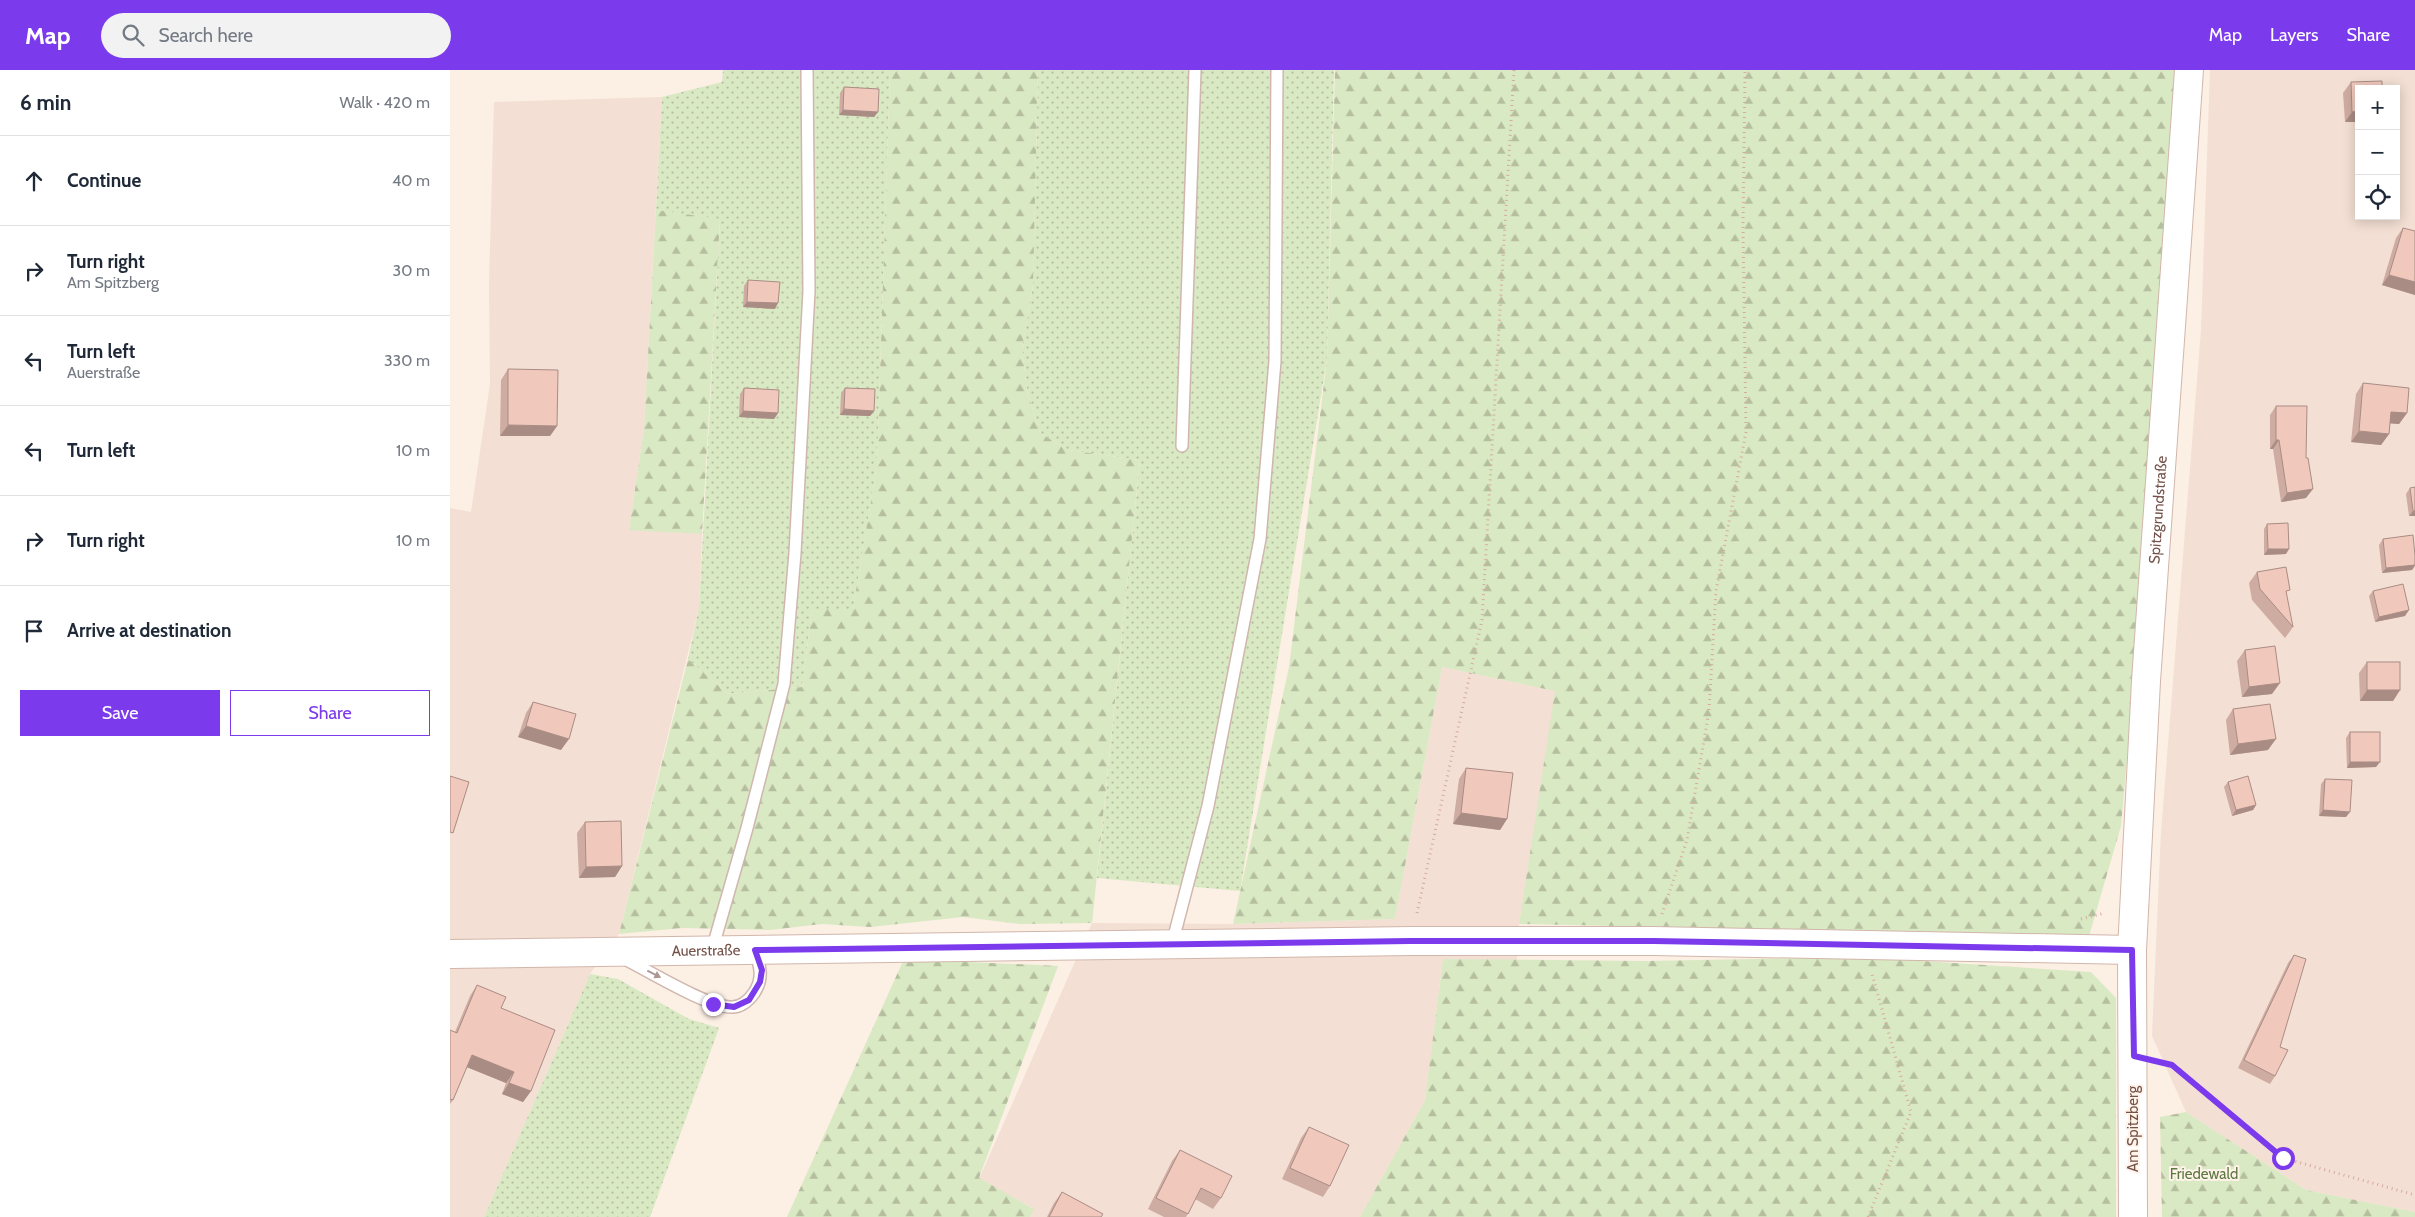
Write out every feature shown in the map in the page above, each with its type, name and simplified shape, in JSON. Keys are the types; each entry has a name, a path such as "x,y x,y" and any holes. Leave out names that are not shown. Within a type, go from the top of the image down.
{"street":[{"name":"Spitzgrundstraße","path":"2132,950 2146,681 2189,70"},
{"name":"Auerstraße","path":"450,954 1410,941 1654,941 2132,950"},
{"name":"Am Spitzberg","path":"2132,950 2134,1217"}],"lane":[{"path":"712,950 747,828 784,684 795,553 809,291 807,70"},
{"path":"1182,446 1195,70"},
{"path":"1172,944 1208,806 1260,539 1275,361 1277,70"},
{"path":"610,952 713,1004 734,1007 749,1000 760,982 762,970 755,950"}],"path":[{"path":"1410,941 1482,620 1514,70"},
{"path":"1654,941 1688,840 1709,711 1716,591 1746,432 1743,228 1745,70"},
{"path":"1864,944 1911,1112 1868,1217"},
{"path":"2134,1056 2172,1065 2283,1158 2415,1195"}],"shaded area":[{"path":"2210,70 2415,70 2415,1212 2306,1190 2186,1112 2152,1036 2161,832 2201,330"},
{"path":"662,97 644,428 629,529 702,534 699,608 619,934 590,974 484,1217 450,1217 450,508 471,512 490,384 489,284 494,102"},
{"path":"1442,667 1556,691 1519,924 1517,961 1443,959 1425,1100 1360,1217 1030,1217 1033,1208 979,1179 1092,923 1233,924 1395,919"}],"green space":[{"path":"723,70 890,70 877,465 853,610 812,609 802,687 728,694 688,659 699,608 720,220 656,210 662,97 722,82"},
{"path":"890,70 1038,70 1033,286 1022,348 1027,391 1040,433 1068,450 1140,460 1092,923 1020,924 963,917 870,927 822,924 770,930 682,928 619,934 688,659 728,694 802,687 812,609 853,609 877,465"},
{"path":"1038,70 1334,70 1327,359 1240,891 1097,878 1140,460 1068,450 1040,433 1027,391 1022,348 1033,286"},
{"path":"1335,70 2175,70 2140,615 2121,826 2089,936 1519,924 1555,691 1442,667 1395,919 1233,924 1289,667 1327,359"},
{"path":"656,210 720,219 702,534 629,530 644,428"},
{"path":"1861,957 2091,972 2116,998 2116,1217 1360,1217 1425,1100 1443,959 1646,961"},
{"path":"904,959 1058,966 979,1178 1034,1209 1030,1217 787,1217"},
{"path":"590,974 618,979 689,1019 719,1028 650,1217 484,1217"},
{"name":"Friedewald","path":"2186,1112 2306,1190 2415,1212 2415,1217 2162,1217 2160,1117"}],"building":[{"path":"2382,81 2382,85 2355,85 2355,112 2352,112 2351,82"},
{"path":"844,87 879,89 878,112 843,110"},
{"path":"2403,228 2415,231 2415,282 2389,275"},
{"path":"748,280 780,282 778,303 747,302"},
{"path":"508,369 558,370 557,426 508,425"},
{"path":"2363,383 2409,388 2407,413 2391,412 2389,434 2359,431"},
{"path":"744,388 779,390 778,413 743,411"},
{"path":"845,388 875,389 874,411 844,409"},
{"path":"2276,406 2307,406 2306,458 2308,458 2313,489 2287,493 2279,440 2276,440"},
{"path":"2415,487 2415,511 2413,511 2410,488"},
{"path":"2288,523 2289,549 2268,549 2267,524"},
{"path":"2413,535 2415,565 2386,568 2383,539"},
{"path":"2286,567 2290,590 2286,591 2293,627 2260,589 2257,572"},
{"path":"2403,584 2409,610 2379,617 2373,591"},
{"path":"2275,646 2280,683 2249,687 2245,650"},
{"path":"2367,662 2400,662 2400,690 2367,690"},
{"path":"533,702 576,714 569,739 526,726"},
{"path":"2270,704 2276,739 2238,744 2233,709"},
{"path":"2350,732 2380,732 2380,762 2350,762"},
{"path":"1466,768 1513,773 1507,819 1461,813"},
{"path":"450,776 469,782 453,833 450,832"},
{"path":"2248,776 2256,805 2236,810 2228,782"},
{"path":"2325,779 2352,780 2350,812 2323,810"},
{"path":"621,821 622,866 586,867 585,822"},
{"path":"2294,955 2306,959 2280,1047 2288,1050 2275,1076 2244,1060"},
{"path":"477,985 506,997 501,1008 555,1030 531,1091 509,1083 514,1072 472,1055 453,1100 450,1099 450,1030 457,1033"},
{"path":"1309,1127 1349,1145 1330,1186 1290,1168"},
{"path":"1180,1150 1232,1176 1221,1198 1201,1188 1188,1214 1156,1198"},
{"path":"1062,1192 1103,1214 1101,1217 1049,1217"}],"route":[{"path":"713,1004 734,1007 749,1000 760,982 762,970 755,950 1410,941 1654,941 2132,950 2134,1056 2172,1065 2283,1158"}]}
